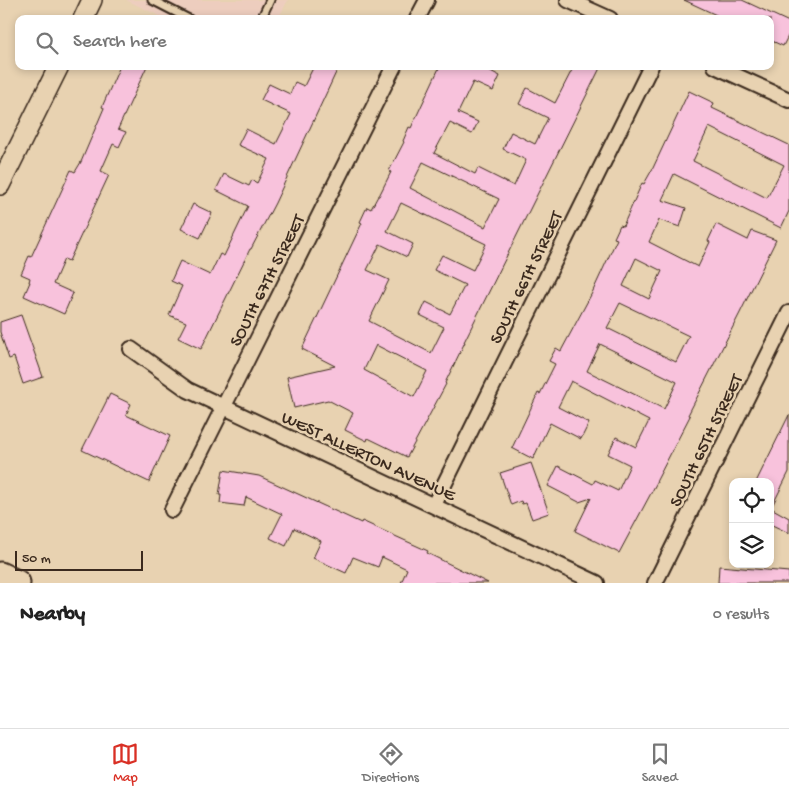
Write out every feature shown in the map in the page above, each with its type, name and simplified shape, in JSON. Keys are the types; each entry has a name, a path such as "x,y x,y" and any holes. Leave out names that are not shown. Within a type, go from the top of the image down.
{"highway":[{"path":"0,575 17,583"}],"street":[{"path":"85,15 92,0"},
{"path":"419,15 427,0"},
{"path":"568,0 601,15"},
{"path":"0,185 57,70"},
{"name":"SOUTH 67TH STREET","path":"172,510 392,70"},
{"name":"SOUTH 66TH STREET","path":"434,505 648,70"},
{"path":"724,70 789,100"},
{"name":"SOUTH 65TH STREET","path":"655,583 789,313"},
{"name":"WEST ALLERTON AVENUE","path":"131,349 188,390 223,408 434,505 597,583"}],"lane":[{"path":"152,0 181,15"},
{"path":"263,15 270,0"}],"shaded area":[{"path":"126,0 288,0 280,15 158,15"}],"building":[{"path":"684,0 742,0 789,22 789,34 783,46 774,42 774,15 716,15"},
{"path":"118,70 145,70 118,129 126,132 119,147 113,144 101,171 109,175 69,261 64,259 53,284 73,293 64,314 24,296 30,278 21,274 29,256 31,257 71,170 75,172 81,162 104,108 102,107"},
{"path":"312,70 337,70 275,203 250,249 201,349 178,338 186,322 169,315 182,286 171,281 180,261 210,275 220,254 224,256 248,206 216,190 224,174 249,186 252,180 257,183 269,159 238,145 246,129 276,144 291,114 261,100 269,84 290,94 295,82 304,86"},
{"path":"438,70 489,70 500,76 493,91 473,82 458,113 478,122 472,134 450,123 434,153 475,174 478,168 514,186 526,160 503,149 511,132 535,144 548,118 519,104 527,88 555,103 572,70 599,70 464,342 446,384 407,457 368,438 367,441 345,430 353,413 328,400 294,408 287,377 335,366 302,349 362,223 360,222 367,207 371,209 391,172 389,171 404,142 409,127 411,128","holes":["423,162 499,199 485,227 410,188","401,203 486,244 473,270 442,255 434,270 465,285 450,314 426,302 420,315 444,327 431,353 369,321 389,280 367,270 380,244 407,257 413,244 387,231","376,345 427,371 414,397 364,370"]},
{"path":"689,91 714,103 712,108 789,145 789,211 781,228 674,174 662,200 686,208 680,227 659,220 649,242 698,267 716,224 748,240 752,231 776,240 688,415 690,416 657,482 619,553 575,531 591,498 579,502 548,486 558,466 593,484 595,480 618,491 630,465 608,454 616,437 636,447 649,421 571,381 558,407 589,423 581,439 550,423 533,459 512,448 538,393 540,394 555,364 549,361 556,348 561,351 592,293 617,239 614,238 620,225 623,226 642,183 644,184","holes":["709,127 784,165 767,198 693,161","636,258 662,271 649,299 623,286","620,303 689,336 676,362 607,328","600,344 677,382 664,409 587,371"]},
{"path":"193,204 212,213 200,238 181,229"},
{"path":"21,315 43,377 23,384 14,357 9,359 0,332 0,322"},
{"path":"110,394 131,404 126,415 170,436 149,482 82,450"},
{"path":"789,415 789,472 774,502 774,478 758,478"},
{"path":"531,463 549,513 532,519 526,503 522,504 521,501 511,505 500,473"},
{"path":"223,470 259,476 361,523 362,521 428,551 427,553 488,583 401,583 407,569 382,557 378,567 353,557 346,573 313,558 321,541 294,528 286,546 270,538 282,514 246,497 244,506 220,503 221,495 219,495"},
{"path":"774,510 789,518 789,533 774,526"},
{"path":"719,566 789,572 789,583 718,583"}]}
